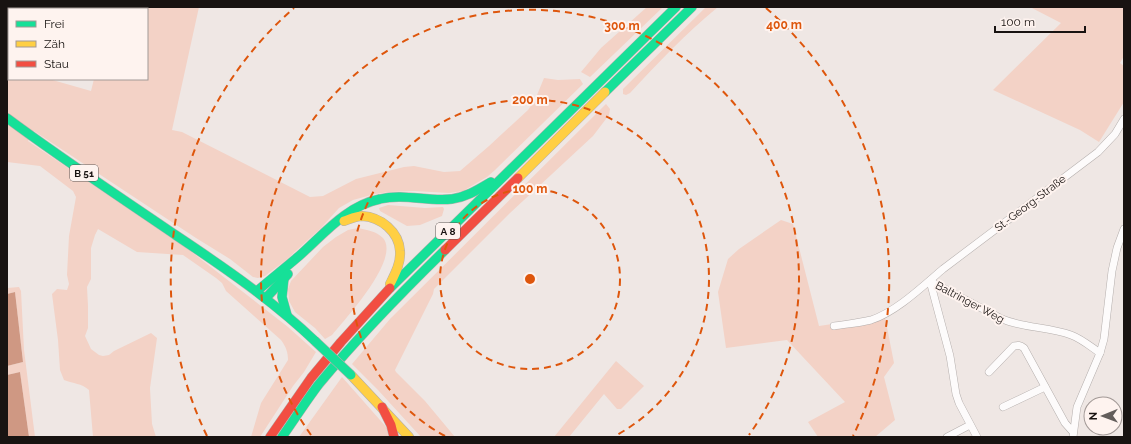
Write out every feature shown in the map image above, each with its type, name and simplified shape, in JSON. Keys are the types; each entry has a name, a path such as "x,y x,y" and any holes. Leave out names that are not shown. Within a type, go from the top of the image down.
{"main road":[{"name":"A 8","path":"270,437 311,378 388,290 676,7"},
{"name":"A 8","path":"282,437 318,386 367,329 409,285 692,7"},
{"name":"B 51","path":"7,118 31,137 192,245 266,298"},
{"path":"257,291 300,255 335,222 359,206 374,200 388,197 446,199 462,196 474,192 508,172"},
{"path":"388,290 399,261 400,250 398,241 389,228 382,222 365,216 352,217 323,238 266,298 315,341 382,407 409,437"},
{"path":"284,278 282,296 287,315"},
{"path":"382,407 390,421 394,437"}],"street":[{"name":"St.-Georg-Straße","path":"834,326 859,322 881,315 930,281 952,262 1098,152 1115,134 1124,119"},
{"path":"1073,434 1077,407 1100,353 1106,326 1113,266 1124,229"},
{"name":"Baltringer Weg","path":"930,281 1002,319 1012,323 1070,335 1079,339 1100,353"},
{"path":"930,281 950,356 956,394 977,437"},
{"path":"989,372 1014,346 1017,345 1024,348 1065,423 1073,434"},
{"path":"1003,406 1045,387"},
{"path":"947,437 970,424"}],"shaded area":[{"path":"199,7 172,130 182,132 310,197 323,196 356,179 404,167 414,166 444,172 460,171 528,110 535,100 544,78 558,80 580,79 583,84 487,177 463,191 449,193 414,191 389,192 353,200 339,208 321,228 286,260 265,276 258,278 253,277 230,259 34,131 28,141 189,250 288,327 316,352 260,437 251,437 261,403 288,360 288,354 281,340 226,291 222,283 183,255 137,252 98,229 91,248 91,279 87,287 88,328 85,336 91,349 103,356 109,355 114,351 151,333 157,338 150,388 152,424 156,437 93,437 89,390 80,385 64,380 60,370 52,294 57,289 67,290 69,284 67,275 69,236 76,197 73,191 40,166 7,162 7,66 8,80 52,80 91,91 94,80 148,80 148,8 108,8"},
{"path":"647,7 663,7 590,77 581,72 601,48"},
{"path":"706,7 718,7 683,38 630,93 626,95 623,94 623,89"},
{"path":"1030,7 1124,7 1124,56 1120,63 1124,66 1124,102 1099,142 1080,130 993,90 1061,23"},
{"path":"606,104 610,109 609,115 593,136 510,213 434,289 433,294 395,370 425,401 455,437 421,437 352,364 390,319"},
{"path":"388,205 425,208 443,207 444,209 442,216 420,225 407,226 380,211 379,208"},
{"path":"781,220 793,224 819,326 865,319 884,312 894,363 884,377 895,420 875,437 818,437 808,422 845,402 787,340 726,348 718,292 728,259 739,249"},
{"path":"358,228 374,232 383,238 387,248 384,260 378,274 359,303 332,335 325,339 315,328 295,312 289,301 288,289 291,281 323,247 348,230"},
{"path":"19,287 21,291 24,350 35,437 29,437 20,372 7,375 7,366 23,362 15,292 7,294 7,288"},
{"path":"15,292 23,362 7,366 7,294"},
{"path":"616,361 644,386 621,409 617,409 604,394 569,437 554,437"},
{"path":"20,372 29,437 7,437 7,375"},
{"path":"342,377 387,428 389,437 299,437"}],"traffic: fast":[{"path":"390,288 676,7"},
{"path":"605,92 692,7"},
{"path":"7,118 231,273 266,299 315,341"},
{"path":"257,291 299,256 336,222 357,208 389,197 443,200 452,199 473,192 491,182"},
{"path":"282,437 314,390 349,349 412,282 445,250"},
{"path":"266,298 288,274"},
{"path":"284,278 282,297 287,315"},
{"path":"315,341 351,375"}],"traffic: slow":[{"path":"518,178 605,92"},
{"path":"344,221 360,216 369,217 376,219 393,232 399,244 400,260 390,284"},
{"path":"351,375 409,437"}],"traffic: jam":[{"path":"445,250 518,178"},
{"path":"270,437 311,378 341,342 390,288"},
{"path":"382,407 391,425 394,437"}]}
